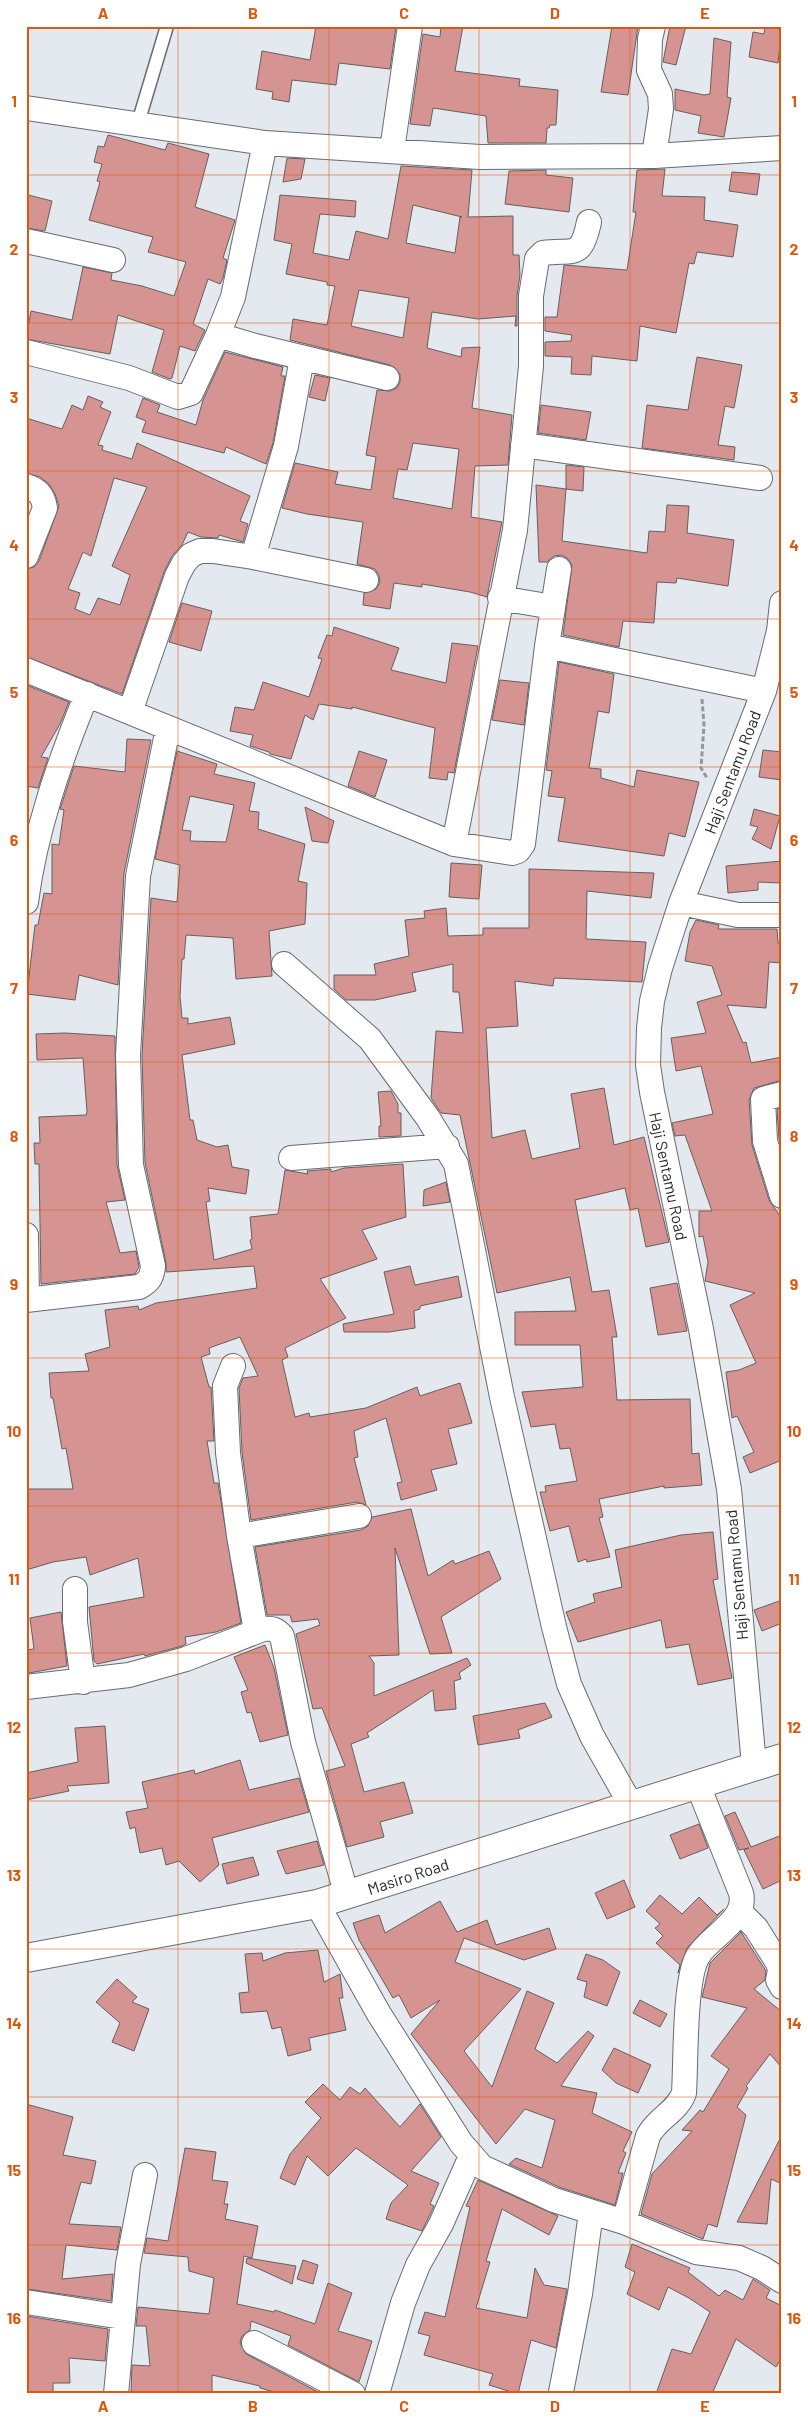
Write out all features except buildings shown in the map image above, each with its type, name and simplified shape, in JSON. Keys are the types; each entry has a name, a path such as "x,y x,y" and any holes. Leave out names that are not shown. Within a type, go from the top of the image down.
{"main road":[{"name":"Masiro Road","path":"26,1958 317,1904 782,1758"}],"street":[{"path":"392,150 410,26"},
{"path":"653,26 650,39 649,70 660,94 654,156"},
{"path":"26,108 138,122 265,143 480,157 654,156 782,148"},
{"path":"26,352 129,378 178,397 191,393 233,297 244,253 265,143"},
{"path":"454,844 500,598 515,530 531,366 531,296 538,259 543,253 572,253 581,246 589,222"},
{"path":"26,241 113,260"},
{"path":"218,335 302,358 387,378"},
{"path":"253,557 286,446 302,358"},
{"path":"523,445 760,478"},
{"path":"26,486 40,493 44,508 26,556"},
{"path":"130,712 184,563 191,555 200,551 253,557 366,580"},
{"path":"26,670 454,844 512,853 518,851 523,844 559,569"},
{"path":"500,598 553,607"},
{"name":"Haji Sentamu Road","path":"754,1766 729,1489 701,1329 648,1065 652,1001 660,968 681,903 764,692 779,631 782,603"},
{"path":"548,646 764,692"},
{"path":"26,902 53,789 68,740 87,694"},
{"path":"26,1236 26,1300 139,1287 147,1283 152,1275 153,1266 131,1165 128,1055 138,876 168,728"},
{"path":"681,903 738,915 782,915"},
{"path":"284,964 370,1039 447,1146 456,1164 502,1397 554,1627 569,1684 592,1736 631,1805"},
{"path":"782,1094 763,1099 765,1141 782,1196"},
{"path":"291,1158 447,1146"},
{"path":"233,1366 226,1386 225,1403 228,1453 239,1536 256,1631"},
{"path":"239,1536 359,1516"},
{"path":"75,1589 75,1622 83,1682"},
{"path":"26,1687 83,1682 129,1675 186,1659 256,1631 270,1628 282,1636 303,1742 347,1896"},
{"path":"624,2222 648,2136 653,2126 676,2109 684,2093 690,1984 694,1965 703,1950 740,1912 743,1903 741,1893 697,1784"},
{"path":"317,1904 379,2014 471,2156 482,2168 554,2200 624,2222 696,2252 740,2258 762,2268 782,2281"},
{"path":"740,1912 756,1928 775,1957 780,1970 778,1980 782,1987"},
{"path":"378,2394 403,2303 418,2265 441,2224 471,2156"},
{"path":"116,2394 128,2264 145,2175"},
{"path":"561,2392 580,2294 591,2212"},
{"path":"26,2302 122,2316"},
{"path":"254,2343 353,2394"}],"lane":[{"path":"138,122 167,26"}],"path":[{"path":"701,678 704,725 701,768 710,784 725,791"}]}
